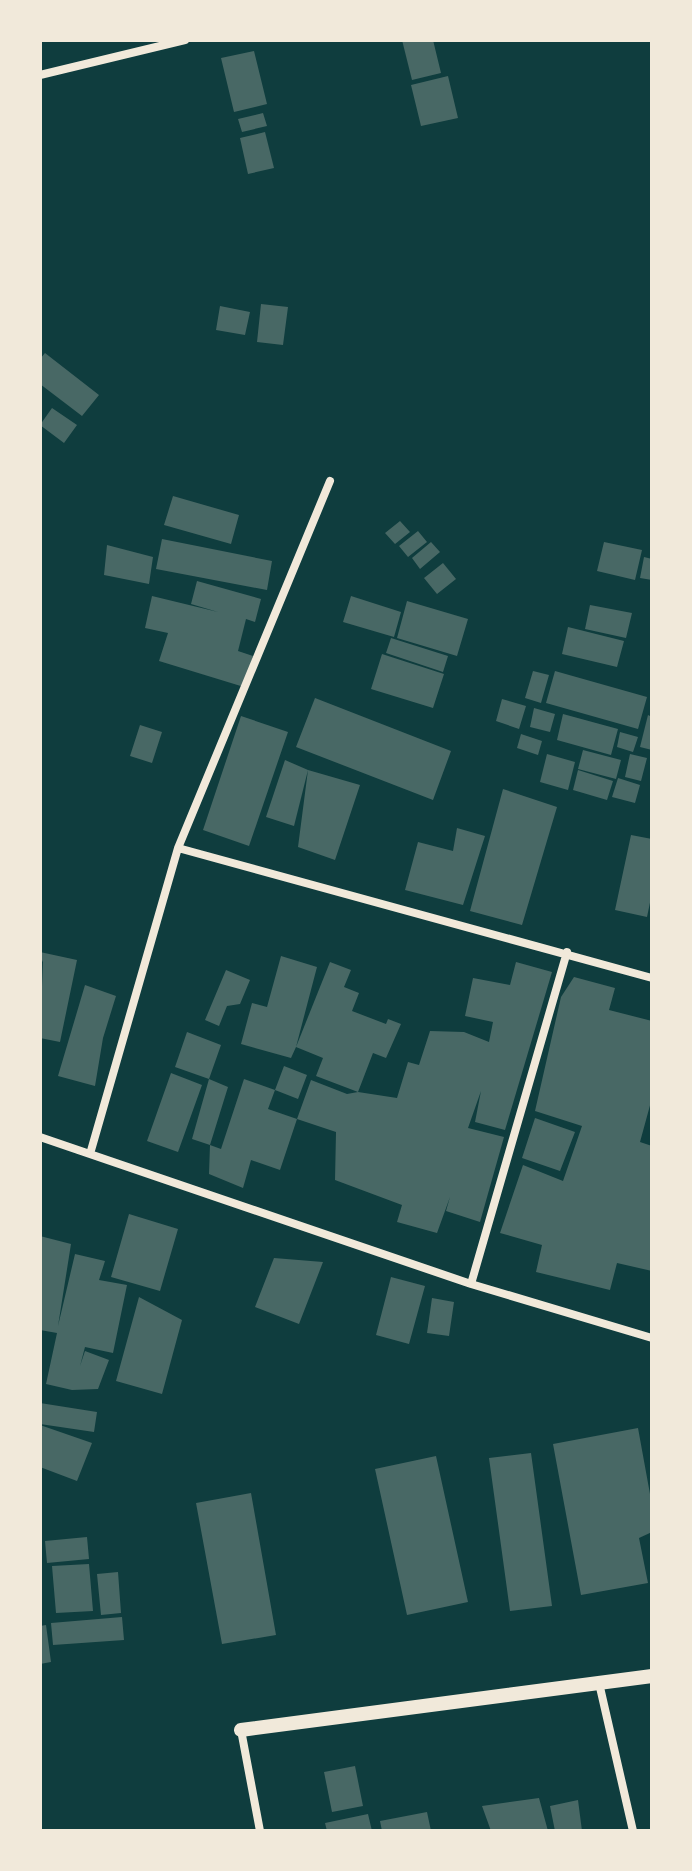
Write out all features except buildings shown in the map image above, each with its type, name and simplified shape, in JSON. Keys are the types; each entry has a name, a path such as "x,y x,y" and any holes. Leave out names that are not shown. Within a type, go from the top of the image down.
{"street":[{"path":"40,75 185,40"},
{"path":"90,1154 178,848 330,481"},
{"path":"178,848 567,952 652,978"},
{"path":"471,1284 567,952"},
{"path":"40,1137 471,1284 652,1338"},
{"path":"260,1831 241,1730 652,1676"},
{"path":"599,1683 633,1831"}]}
